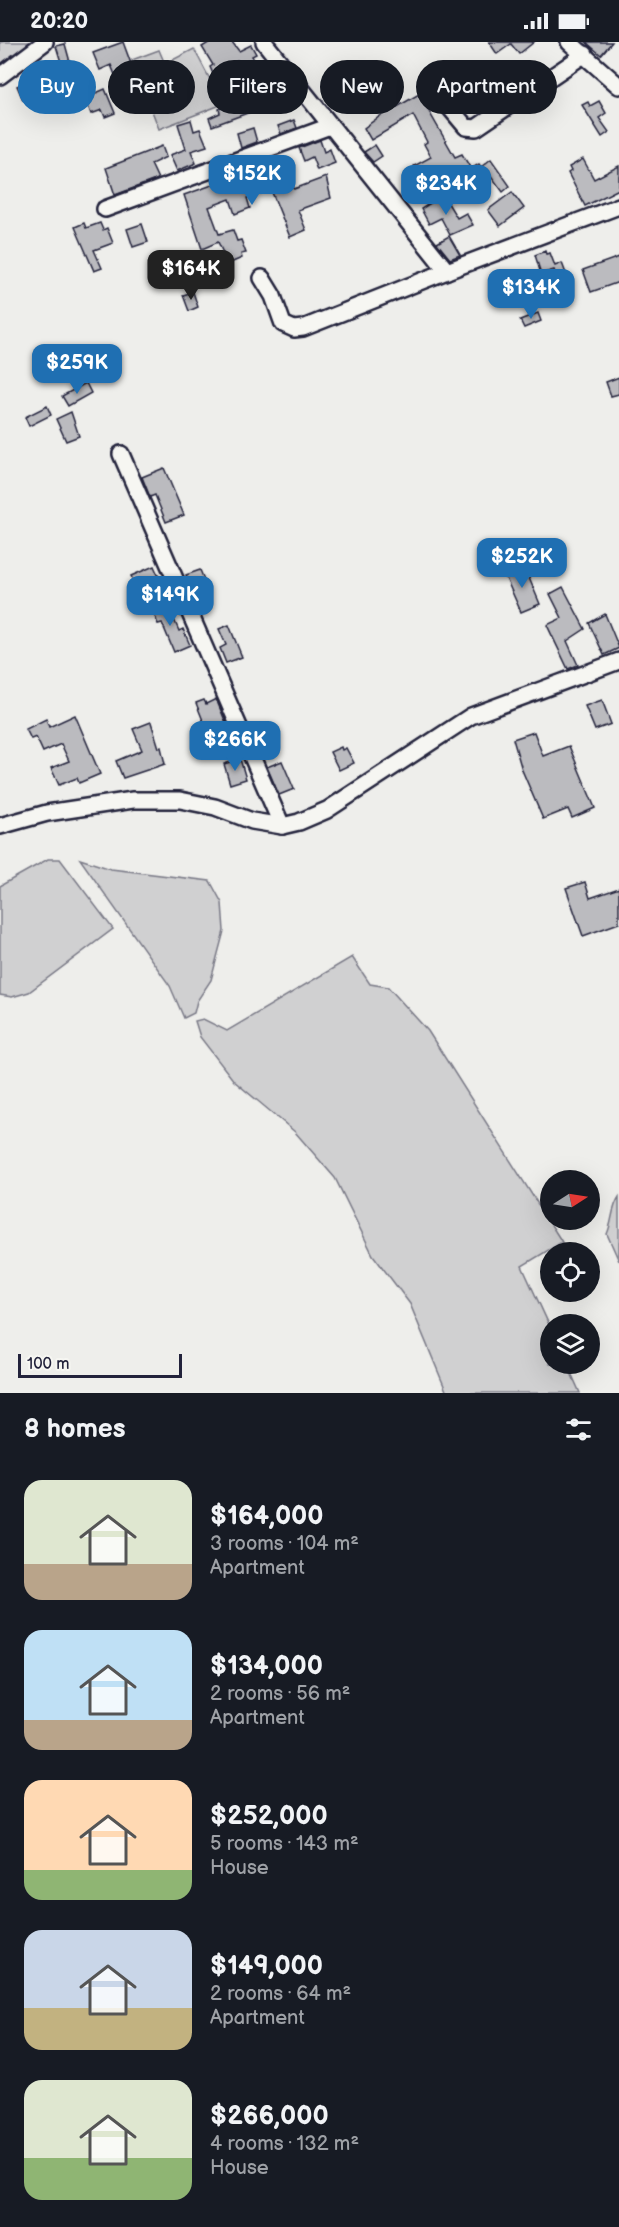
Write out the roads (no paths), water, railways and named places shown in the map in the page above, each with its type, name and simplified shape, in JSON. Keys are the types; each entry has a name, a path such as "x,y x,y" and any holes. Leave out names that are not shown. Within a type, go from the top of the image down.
{"street":[{"path":"0,76 45,42"},
{"path":"264,42 447,271"},
{"path":"569,42 619,86"},
{"path":"557,73 585,54"},
{"path":"455,114 466,127 476,128 497,114"},
{"path":"105,209 330,126"},
{"path":"262,278 273,296 283,324 294,329 303,328 619,206"},
{"path":"121,454 282,826"},
{"path":"0,826 47,813 132,800 180,800 215,807 252,821 282,826 314,817 327,810 471,716 619,661"}]}
